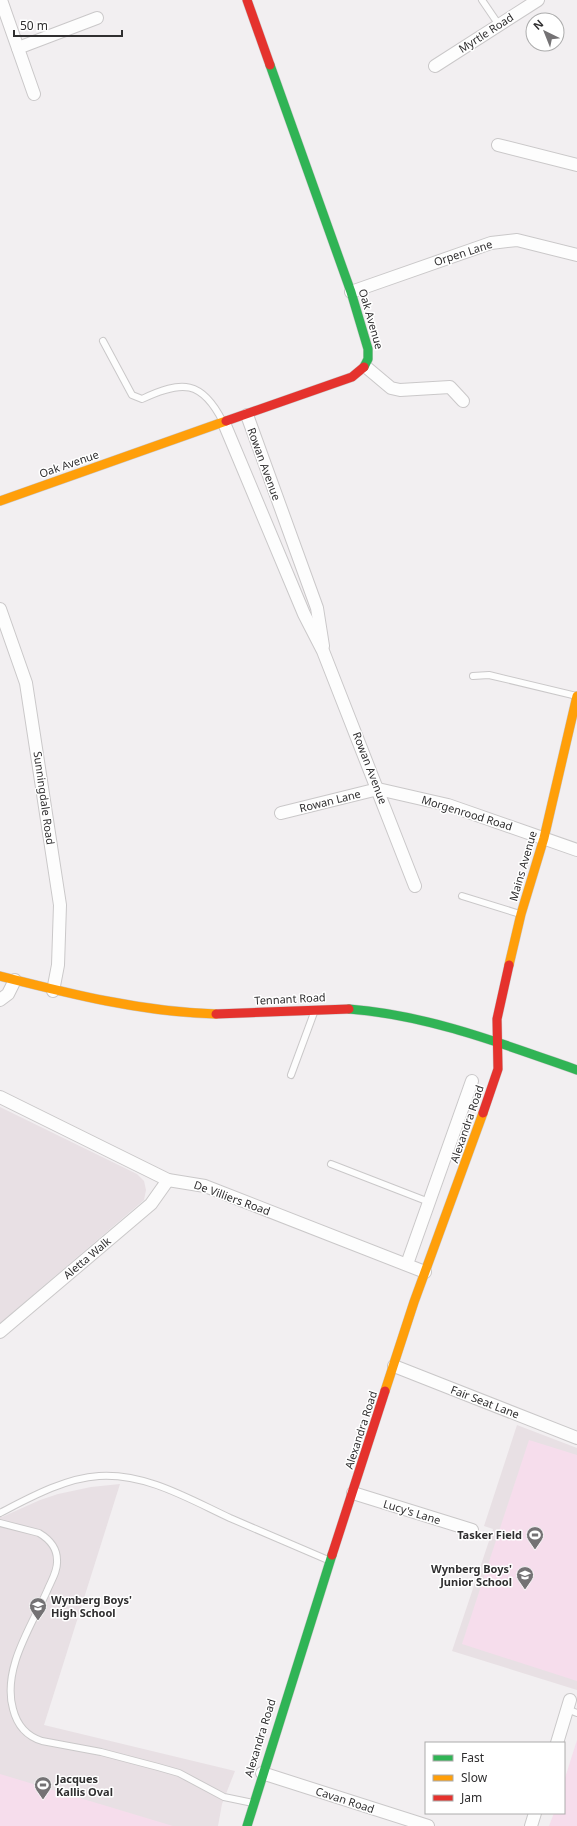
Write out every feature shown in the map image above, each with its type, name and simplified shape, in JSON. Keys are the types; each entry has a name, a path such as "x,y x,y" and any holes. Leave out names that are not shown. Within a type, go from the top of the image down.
{"street":[{"path":"1,0 34,94"},
{"name":"Oak Avenue","path":"0,501 352,377 366,367 369,356 368,349 351,292 247,0"},
{"name":"Myrtle Road","path":"435,66 538,0"},
{"path":"18,48 96,18"},
{"path":"498,145 577,165"},
{"name":"Orpen Lane","path":"351,292 491,243 517,240 577,255"},
{"path":"366,367 391,388 400,390 450,387 458,393 463,401"},
{"name":"Rowan Avenue","path":"246,415 318,608 323,651"},
{"name":"Rowan Avenue","path":"224,423 304,614 323,651 415,886"},
{"name":"Sunningdale Road","path":"0,609 26,683 60,905 58,965 53,991"},
{"name":"Mains Avenue","path":"499,1043 498,1012 522,914 544,838 577,696"},
{"name":"Rowan Lane","path":"282,813 378,789"},
{"name":"Morgenrood Road","path":"378,789 448,805 577,850"},
{"name":"Tennant Road","path":"0,976 53,991 108,1002 194,1013 217,1014 333,1008 372,1012 440,1025 499,1043 577,1070"},
{"path":"0,1000 8,994 15,980"},
{"name":"Alexandra Road","path":"247,1826 262,1773 330,1561 425,1272 441,1233 498,1069 499,1043"},
{"path":"407,1264 472,1081"},
{"name":"De Villiers Road","path":"0,1097 168,1180 205,1186 425,1272"},
{"path":"456,1126 476,1133"},
{"name":"Aletta Walk","path":"0,1332 150,1204 168,1180"},
{"path":"429,1202 449,1210"},
{"path":"421,1226 441,1233"},
{"name":"Fair Seat Lane","path":"394,1366 577,1438"},
{"name":"Lucy's Lane","path":"352,1493 472,1530"},
{"path":"557,1742 571,1708"},
{"name":"Cavan Road","path":"262,1773 428,1826"},
{"path":"531,1826 535,1814"}],"lane":[{"path":"482,0 499,25"},
{"path":"103,341 132,395 142,399 159,391 188,386 204,394 215,405 224,423"},
{"path":"473,676 489,675 577,696"},
{"path":"462,896 522,914"},
{"path":"291,1075 316,1009"},
{"path":"331,1164 429,1202"},
{"path":"0,1513 38,1493 61,1485 98,1476 116,1476 152,1483 330,1561"},
{"path":"0,1523 39,1533 45,1536 54,1546 57,1560 54,1575 20,1650 11,1680 10,1699 12,1708 18,1723 23,1730 29,1735 42,1741 101,1752 179,1773 224,1798 253,1803"}],"shaded area":[{"path":"0,1107 137,1174 144,1181 146,1190 144,1200 0,1323"},
{"name":"Tasker Field","path":"517,1425 577,1448 577,1690 452,1651 493,1529 484,1526"},
{"name":"Tasker Field","path":"529,1440 577,1455 577,1681 462,1644"},
{"name":"Wynberg Boys' High School","path":"120,1484 44,1725 235,1771 222,1804 218,1826 0,1826 0,1514 2,1517 40,1500 58,1494 91,1487"},
{"path":"577,1740 577,1826 549,1826 554,1814 565,1814 565,1778"},
{"name":"Jacques Kallis Oval","path":"0,1774 173,1826 0,1826"}],"traffic: fast":[{"path":"270,65 351,292 368,349 368,359 364,367"},
{"path":"349,1009 408,1017 436,1024 493,1041 577,1070"},
{"path":"247,1826 332,1555"}],"traffic: slow":[{"path":"0,501 226,421"},
{"path":"509,965 521,914 544,838 577,696"},
{"path":"0,976 134,1006 188,1013 216,1014"},
{"path":"385,1391 414,1302 483,1113"}],"traffic: jam":[{"path":"247,0 270,65"},
{"path":"226,421 352,377 364,367"},
{"path":"483,1113 498,1069 497,1019 509,965"},
{"path":"216,1014 349,1009"},
{"path":"332,1555 385,1391"}],"place":[{"name":"Tasker Field","path":"535,1550"},
{"name":"Wynberg Boys' Junior School","path":"525,1590"},
{"name":"Wynberg Boys' High School","path":"38,1621"},
{"name":"Jacques Kallis Oval","path":"43,1800"}]}
